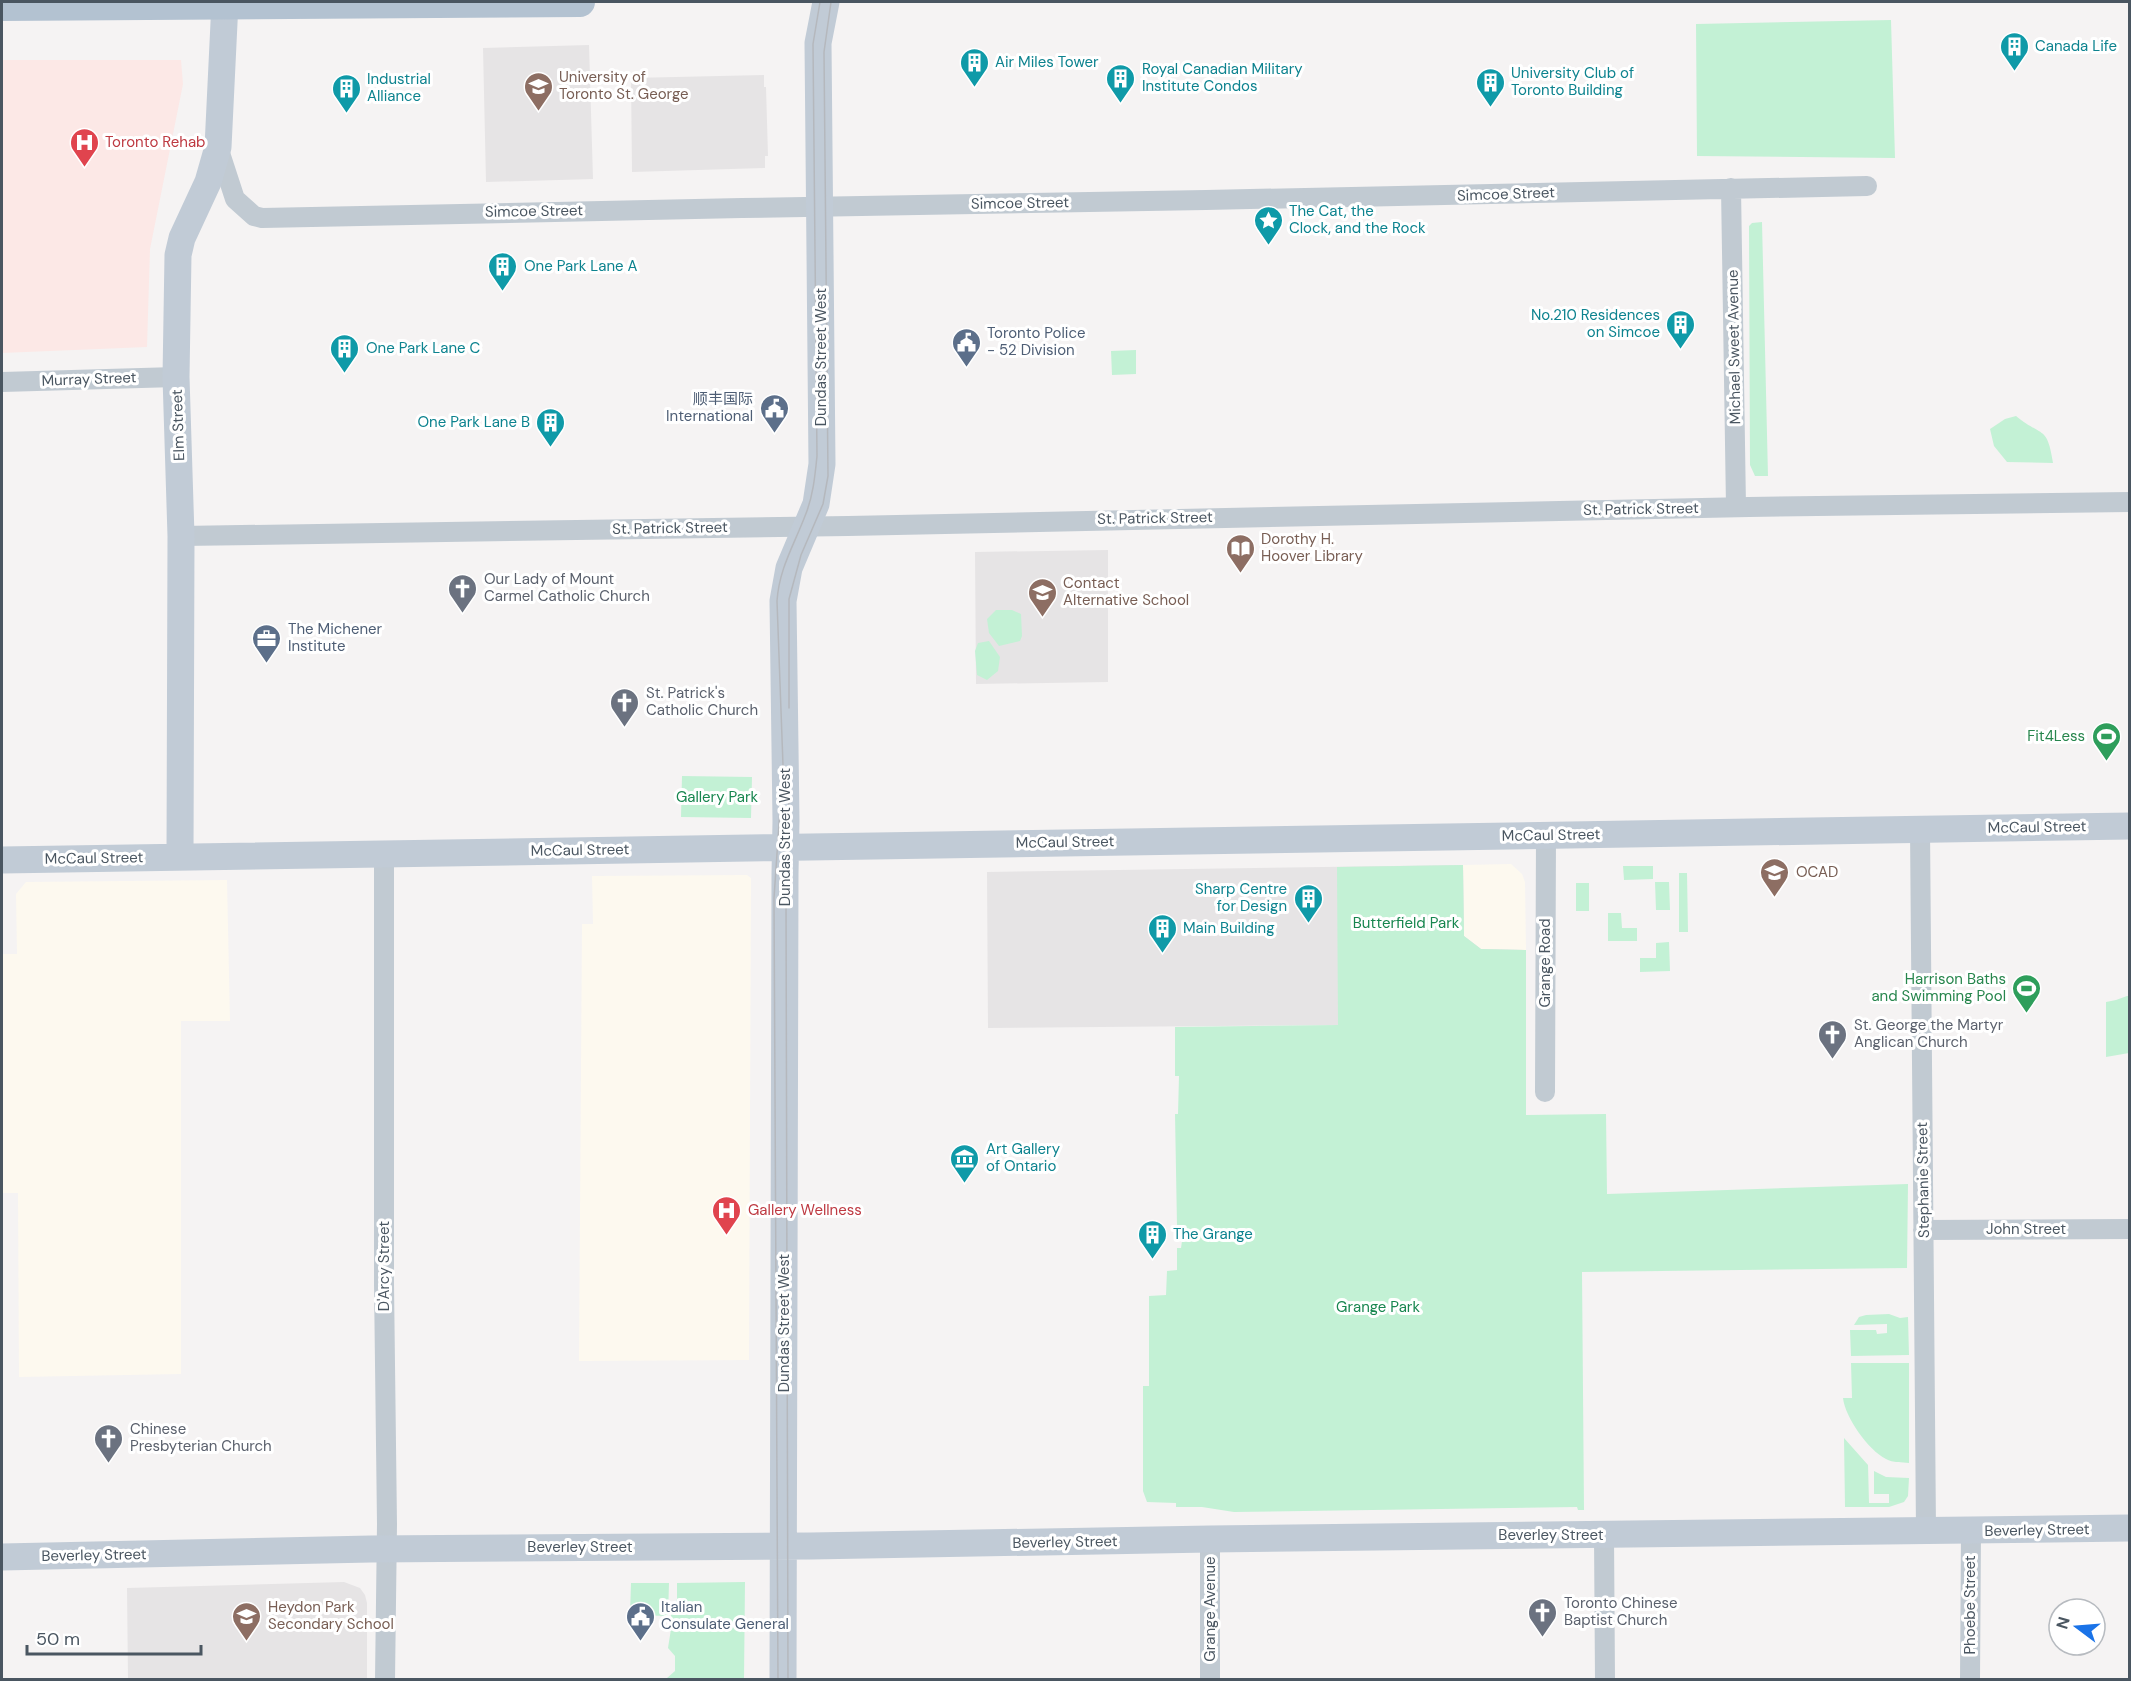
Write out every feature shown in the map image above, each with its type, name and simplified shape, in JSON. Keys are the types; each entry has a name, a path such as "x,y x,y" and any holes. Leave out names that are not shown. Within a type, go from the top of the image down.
{"main road":[{"path":"2,6 580,2"}],"street":[{"name":"Dundas Street West","path":"783,1680 785,848 783,601 789,568 818,495 822,464 818,43 826,2"},
{"name":"Elm Street","path":"180,856 182,536 176,377 178,255 182,238 208,182 218,147 225,3"},
{"name":"Simcoe Street","path":"218,147 235,200 254,216 262,218 1866,186"},
{"name":"Michael Sweet Avenue","path":"1731,188 1736,507"},
{"name":"Murray Street","path":"2,382 176,377"},
{"name":"St. Patrick Street","path":"182,536 1736,507 2130,502"},
{"name":"McCaul Street","path":"2,860 2130,826"},
{"name":"Stephanie Street","path":"1920,829 1926,1531"},
{"name":"Grange Road","path":"1545,1092 1546,835"},
{"name":"D'Arcy Street","path":"384,853 385,1680"},
{"name":"John Street","path":"1923,1230 2130,1228"},
{"name":"Beverley Street","path":"2,1557 2130,1528"},
{"name":"Phoebe Street","path":"1970,1680 1971,1531"},
{"path":"1604,1535 1605,1680"},
{"name":"Grange Avenue","path":"1210,1539 1210,1680"}],"shaded area":[{"name":"University of Toronto St. George","path":"589,45 593,179 486,182 483,48"},
{"name":"Toronto Rehab","path":"2,60 181,60 183,84 150,249 147,347 2,353"},
{"name":"University of Toronto St. George","path":"764,75 768,156 765,156 765,168 632,172 631,78"},
{"name":"Contact Alternative School","path":"1108,550 1108,682 976,684 975,552"},
{"path":"1511,864 1522,874 1525,882 1526,950 1481,949 1464,936 1463,865"},
{"name":"Main Building","path":"1463,865 1464,936 1481,949 1526,950 1338,1025 988,1028 987,872"},
{"path":"747,875 751,878 749,1360 579,1361 582,924 593,924 592,876"},
{"path":"227,880 230,1021 181,1021 181,1374 19,1377 18,1193 2,1193 2,954 17,954 16,894 26,882"},
{"name":"Heydon Park Secondary School","path":"344,1582 360,1588 367,1603 367,1679 128,1679 127,1588"}],"green space":[{"path":"1891,20 1895,158 1697,156 1696,24"},
{"path":"1762,222 1768,476 1755,476 1750,465 1749,226 1752,223"},
{"path":"1136,350 1136,374 1112,375 1111,351"},
{"path":"2016,416 2046,437 2053,463 2007,462 1994,446 1990,429 2005,419"},
{"path":"996,610 1012,610 1021,614 1022,636 1020,641 999,646 989,633 987,619"},
{"path":"989,641 1000,657 998,671 987,680 977,675 975,651 978,643"},
{"name":"Gallery Park","path":"682,776 752,777 751,818 681,817"},
{"name":"Grange Park","path":"1463,865 1464,936 1481,949 1526,950 1526,1115 1606,1114 1607,1194 1908,1184 1907,1268 1582,1272 1584,1510 1578,1510 1577,1507 1234,1512 1202,1507 1176,1507 1176,1503 1147,1502 1143,1491 1143,1386 1149,1386 1149,1296 1166,1295 1167,1271 1177,1270 1177,1248 1181,1248 1182,1241 1187,1241 1186,1232 1182,1232 1181,1226 1177,1226 1175,1114 1178,1114 1179,1076 1175,1076 1175,1027 1338,1025 1337,867"},
{"path":"1623,866 1653,866 1653,879 1624,880"},
{"path":"1679,873 1687,873 1688,932 1679,932"},
{"path":"1655,882 1669,882 1670,910 1656,910"},
{"path":"1576,883 1589,883 1589,911 1576,911"},
{"path":"1608,913 1621,913 1622,928 1637,928 1637,941 1608,941"},
{"path":"1669,942 1670,971 1640,972 1640,958 1656,958 1656,943"},
{"path":"2130,996 2129,1053 2106,1057 2106,1002"},
{"path":"1889,1314 1900,1318 1908,1317 1909,1355 1851,1356 1850,1330 1876,1330 1877,1334 1887,1333 1887,1324 1854,1325 1859,1317"},
{"path":"1851,1363 1909,1363 1909,1463 1892,1461 1879,1455 1865,1441 1853,1423 1843,1398 1852,1398"},
{"path":"1844,1438 1868,1465 1869,1503 1889,1503 1889,1494 1874,1494 1874,1471 1886,1477 1909,1478 1908,1496 1904,1502 1889,1507 1845,1507"},
{"path":"745,1582 744,1679 662,1679 675,1671 675,1656 668,1648 671,1613 677,1599 677,1583"},
{"path":"631,1583 669,1583 668,1616 630,1615"}],"tram line":[{"path":"778,1680 774,898 783,765 777,601 784,568 810,501 817,456 813,44 820,2"},
{"path":"789,708 789,599 801,555 823,504 828,476 824,52 831,2"},
{"path":"788,1680 786,898 789,795"}],"place":[{"name":"Canada Life","path":"2014,72"},
{"name":"Air Miles Tower","path":"974,88"},
{"name":"Royal Canadian Military Institute Condos","path":"1121,104"},
{"name":"University Club of Toronto Building","path":"1490,108"},
{"name":"University of Toronto St. George","path":"538,112"},
{"name":"Industrial Alliance","path":"346,114"},
{"name":"Toronto Rehab","path":"84,168"},
{"name":"The Cat, the Clock, and the Rock","path":"1268,246"},
{"name":"One Park Lane A","path":"503,292"},
{"name":"No.210 Residences on Simcoe","path":"1681,350"},
{"name":"Toronto Police - 52 Division","path":"966,368"},
{"name":"One Park Lane C","path":"345,374"},
{"name":"顺丰国际 International","path":"774,434"},
{"name":"One Park Lane B","path":"551,448"},
{"name":"Dorothy H. Hoover Library","path":"1240,574"},
{"name":"Our Lady of Mount Carmel Catholic Church","path":"463,614"},
{"name":"Contact Alternative School","path":"1042,618"},
{"name":"The Michener Institute","path":"267,664"},
{"name":"St. Patrick's Catholic Church","path":"625,728"},
{"name":"Fit4Less","path":"2106,762"},
{"name":"OCAD","path":"1775,898"},
{"name":"Sharp Centre for Design","path":"1308,924"},
{"name":"Main Building","path":"1162,954"},
{"name":"Harrison Baths and Swimming Pool","path":"2027,1014"},
{"name":"St. George the Martyr Anglican Church","path":"1833,1060"},
{"name":"Art Gallery of Ontario","path":"965,1184"},
{"name":"Gallery Wellness","path":"727,1236"},
{"name":"The Grange","path":"1152,1260"},
{"name":"Chinese Presbyterian Church","path":"109,1464"},
{"name":"Toronto Chinese Baptist Church","path":"1543,1638"},
{"name":"Heydon Park Secondary School","path":"247,1642"},
{"name":"Italian Consulate General","path":"640,1642"}],"park label":[{"name":"Butterfield Park","path":"1406,923"}]}
